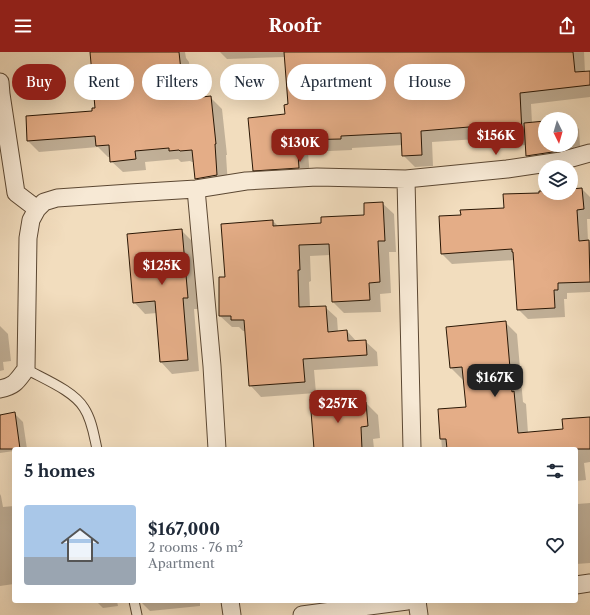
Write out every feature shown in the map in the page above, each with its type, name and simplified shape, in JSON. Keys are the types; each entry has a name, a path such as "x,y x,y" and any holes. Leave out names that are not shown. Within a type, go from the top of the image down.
{"street":[{"path":"0,82 16,193 37,209"},
{"path":"0,389 6,388 17,382 26,369 28,238 30,220 37,209 44,202 57,198 196,189 246,181 317,177 406,179 506,170 562,161 590,153"},
{"path":"406,179 412,447"},
{"path":"196,189 212,366 217,447"},
{"path":"578,585 590,583"},
{"path":"230,603 232,615"},
{"path":"302,615 392,603"},
{"path":"417,603 419,615"}],"lane":[{"path":"26,369 76,397 85,408 97,447"},
{"path":"134,603 137,615"}],"building":[{"path":"90,52 179,52 180,64 142,64 142,100 211,100 216,144 217,175 195,179 192,150 169,151 169,148 135,151 136,159 110,162 109,145 96,146 95,136 27,141 26,116 92,111 92,108 95,108 94,100 134,100 134,64 91,64"},
{"path":"284,52 573,52 575,72 590,71 590,85 520,93 522,133 481,135 480,132 469,132 469,127 421,131 422,155 402,156 401,133 341,136 341,139 297,140 299,168 253,171 248,118 285,114 284,105 288,104 288,100 386,100 386,64 287,64 287,91"},
{"path":"538,122 538,152 552,152 526,156 524,123"},
{"path":"578,188 582,188 584,209 577,210 579,241 589,240 590,282 558,283 558,290 554,290 555,308 517,310 512,249 441,254 439,216 461,215 460,210 504,208 503,194 538,193 538,200 578,200"},
{"path":"383,202 385,241 378,241 380,282 369,283 370,300 332,302 329,244 299,245 299,307 326,306 328,332 347,330 348,341 366,340 367,355 303,359 305,382 249,386 244,320 231,320 231,316 219,316 219,277 225,277 221,224 273,220 273,226 321,223 321,217 364,215 364,203"},
{"path":"182,229 188,298 183,298 188,360 160,362 155,301 133,303 127,234"},
{"path":"506,321 512,392 514,391 518,433 563,429 562,419 590,417 590,449 578,449 578,447 447,447 446,439 440,439 438,409 466,407 462,367 450,368 446,327"},
{"path":"331,397 331,400 337,399 338,404 366,402 368,426 361,427 362,447 314,447 310,399"},
{"path":"15,412 20,447 12,447 12,449 0,449 0,415"}]}
